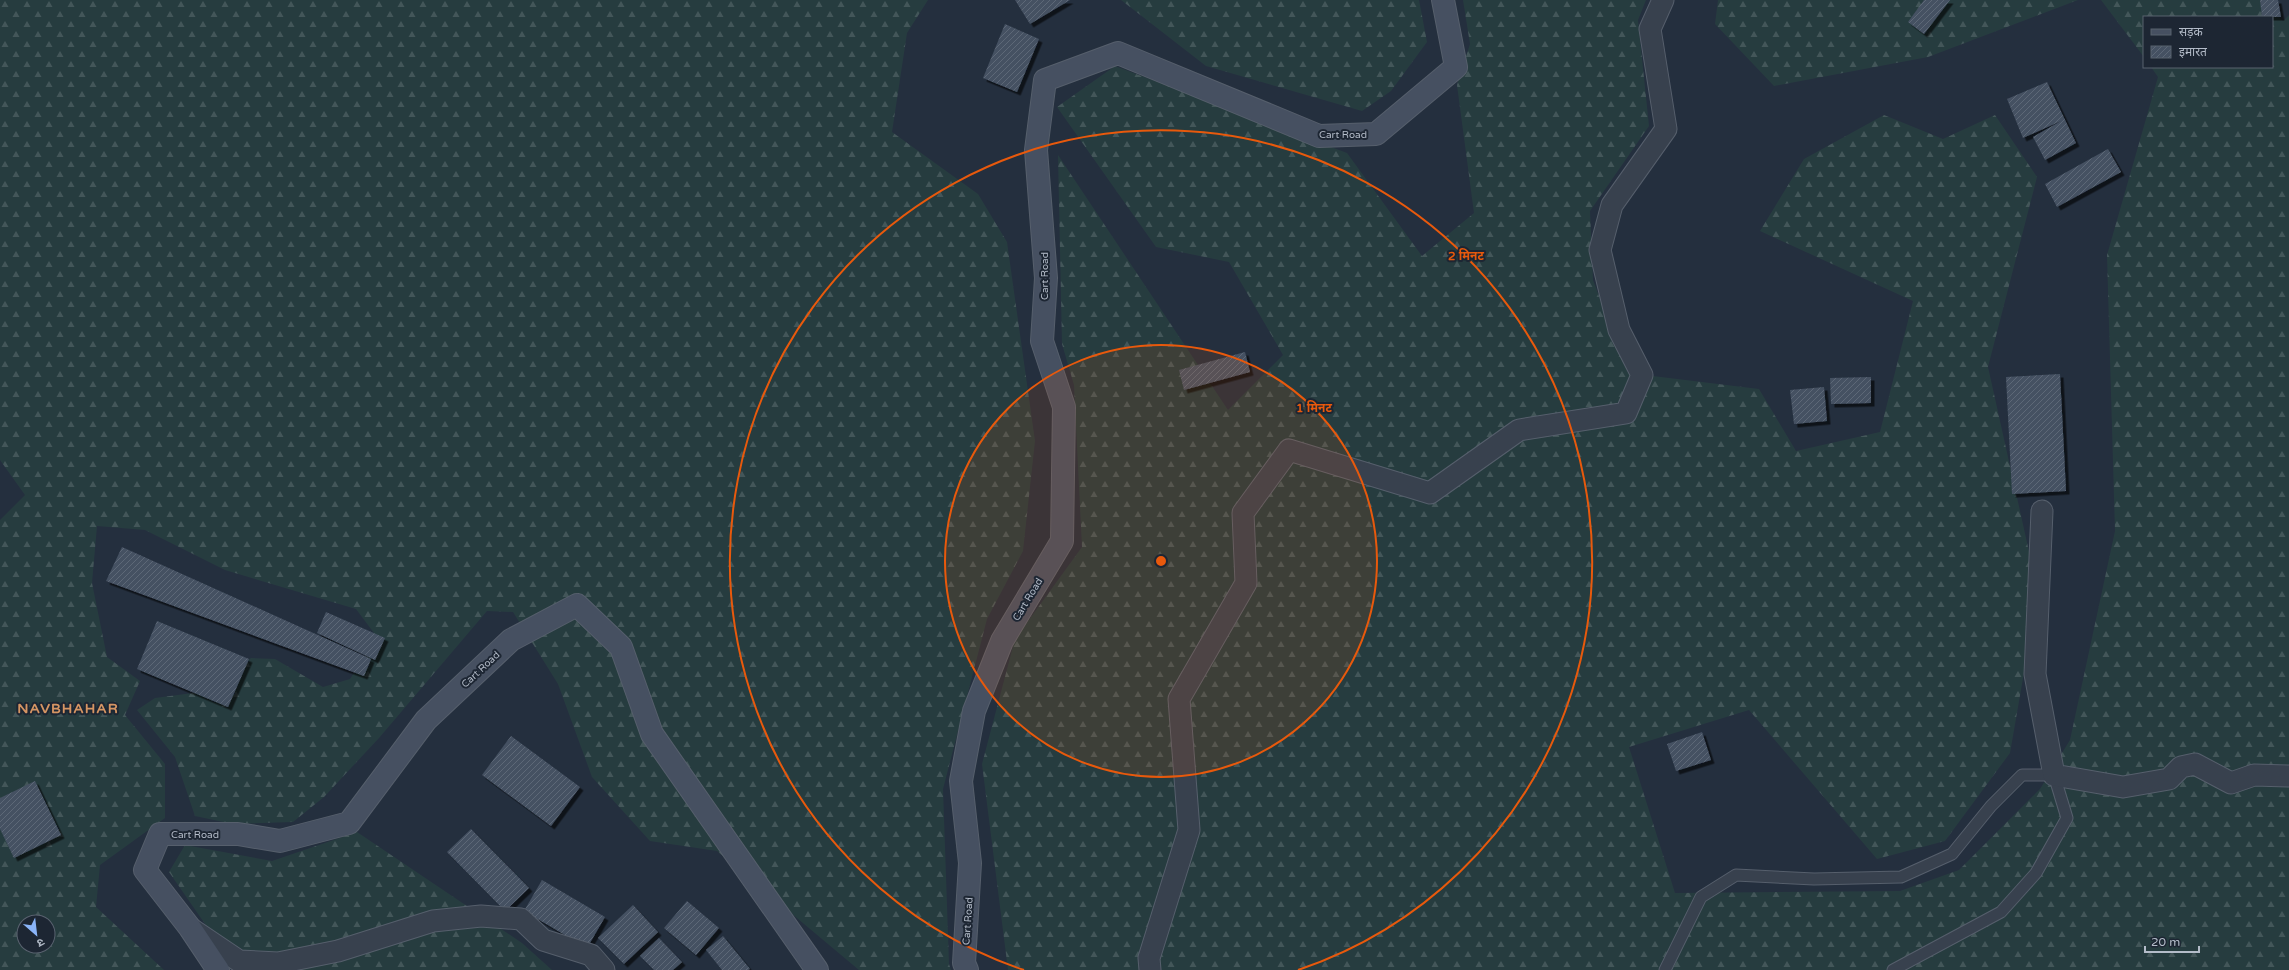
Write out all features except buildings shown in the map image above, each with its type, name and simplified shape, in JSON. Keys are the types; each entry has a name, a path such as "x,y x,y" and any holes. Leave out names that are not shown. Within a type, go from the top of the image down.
{"main road":[{"name":"Cart Road","path":"968,970 964,963 970,863 961,781 974,712 1002,641 1062,541 1064,407 1042,341 1046,278 1036,150 1045,80 1118,53 1319,136 1376,134 1456,67 1443,0"},
{"name":"Cart Road","path":"218,970 190,928 144,870 160,834 238,834 280,841 349,823 426,720 511,640 577,605 621,647 652,734 817,970"}],"street":[{"path":"1150,970 1149,958 1189,830 1179,699 1246,583 1243,513 1289,450 1430,493 1519,430 1626,413 1642,375 1619,330 1600,250 1612,205 1666,129 1650,29 1662,0"},
{"path":"2042,511 2035,674 2054,774 2123,787 2169,779 2181,767 2195,764 2231,783 2254,776 2289,776"},
{"path":"190,928 239,961 278,963 338,951 433,921 481,916 521,919 543,940 591,956 604,970"}],"lane":[{"path":"1665,970 1701,897 1736,874 1814,879 1901,877 1952,854 1991,806 2022,775 2054,774 2067,818 2036,873 2001,912 1893,970"}],"green space":[{"path":"0,0 928,0 907,33 892,132 978,194 1007,242 1035,441 1023,551 987,619 943,789 949,964 951,970 859,970 717,851 650,841 592,777 558,684 513,612 487,611 379,738 324,797 293,822 233,824 195,816 175,757 137,710 155,698 208,691 251,658 275,659 323,687 350,679 377,637 356,609 225,570 145,530 97,526 92,583 107,657 140,681 125,715 165,764 165,818 100,865 96,907 164,970 0,970 0,520 25,495 0,460"},
{"path":"1121,0 1419,0 1427,42 1391,91 1362,111 1206,66"},
{"path":"1463,0 1646,0 1638,20 1649,126 1590,211 1593,280 1628,373 1759,389 1796,451 1880,432 1913,301 1760,231 1804,159 1884,115 1943,139 1995,115 2037,177 1988,367 2038,592 2010,753 1945,841 1877,859 1749,710 1629,747 1675,893 1900,891 1959,870 2040,789 2070,740 2115,531 2107,255 2158,77 2152,68 2273,68 2273,16 2143,16 2143,56 2101,0 2260,0 2283,21 2289,15 2289,970 1008,970 982,764 1015,639 1082,547 1074,385 1062,344 1058,155 1228,410 1283,355 1229,262 1156,247 1057,107 1115,66 1347,153 1422,256 1474,213 1457,85 1470,44"},
{"path":"1718,0 2078,0 1928,57 1774,86 1715,24"},
{"path":"357,832 522,943 552,970 237,970 169,872 185,845 272,861"}],"district":[{"name":"NAVBHAHAR","path":"68,708"}]}
